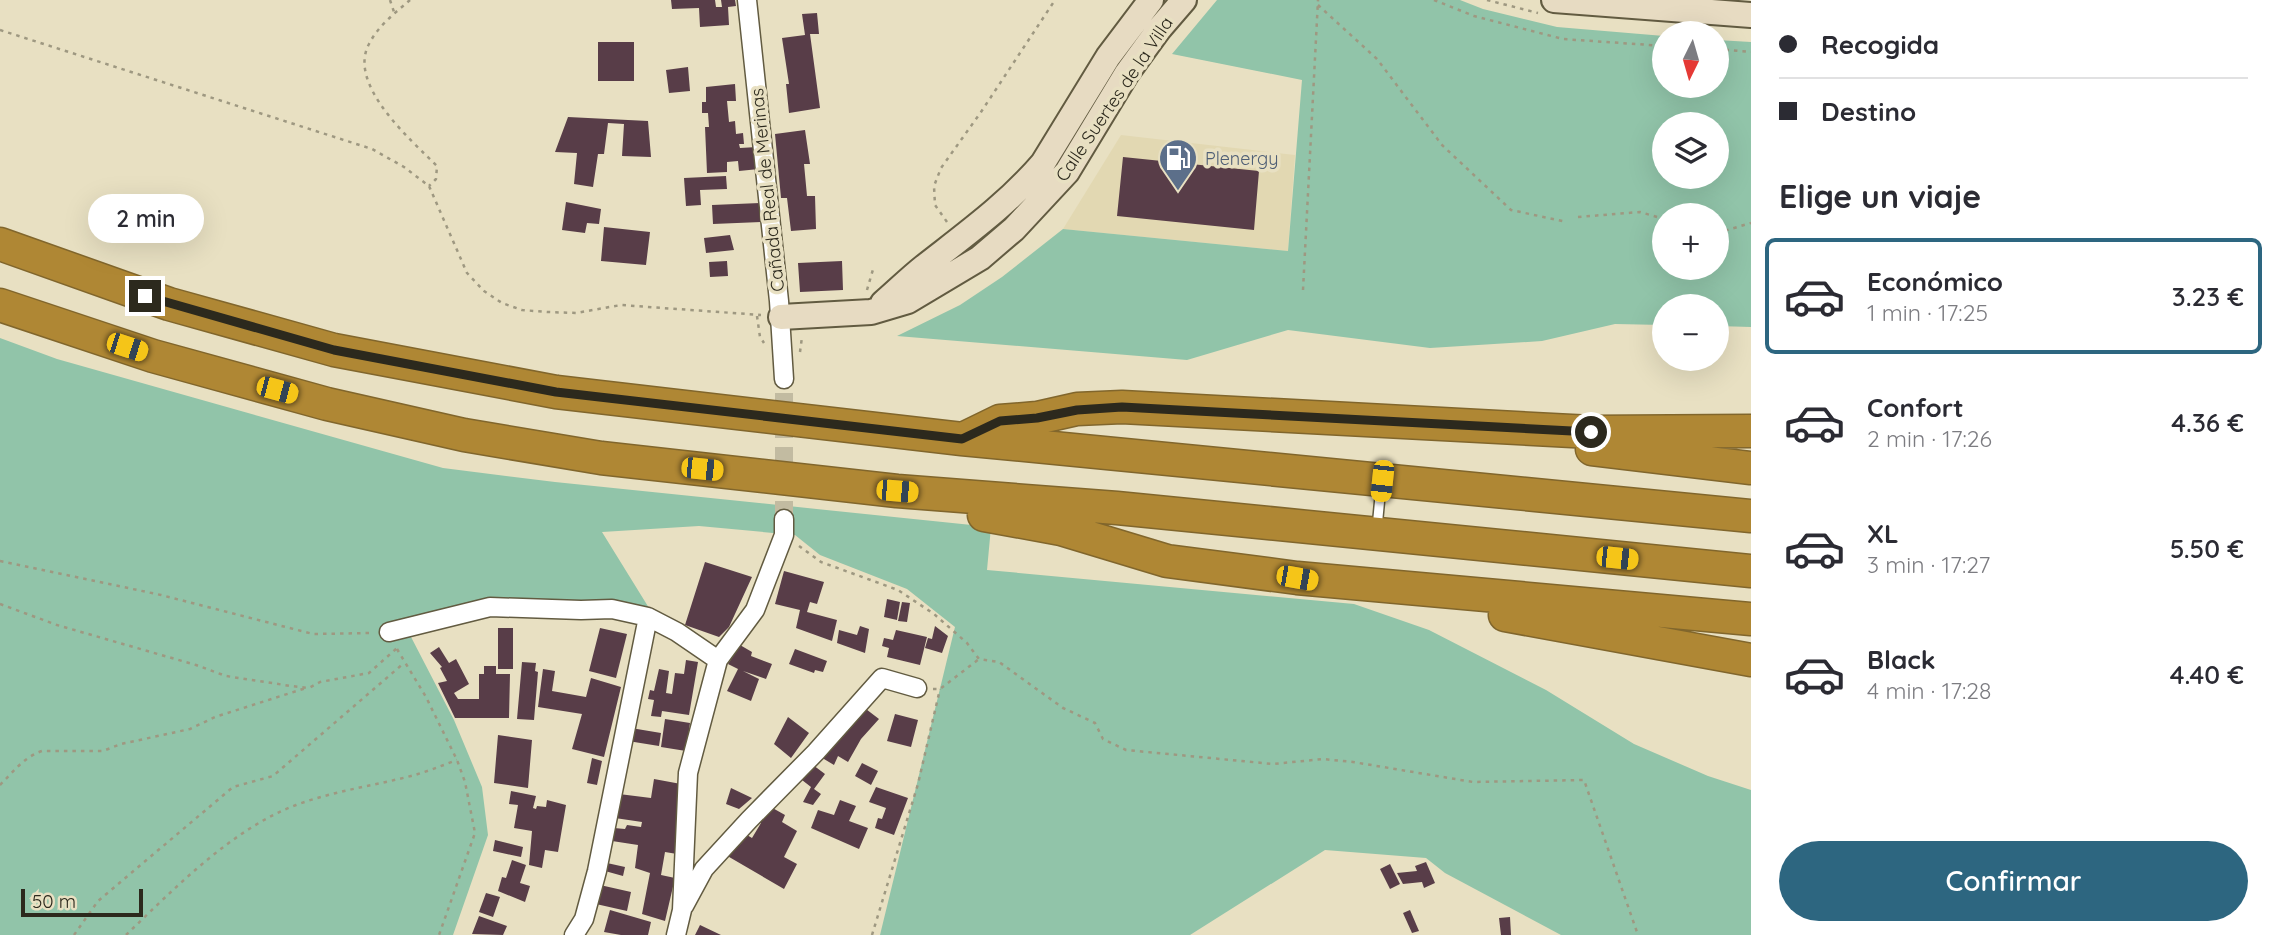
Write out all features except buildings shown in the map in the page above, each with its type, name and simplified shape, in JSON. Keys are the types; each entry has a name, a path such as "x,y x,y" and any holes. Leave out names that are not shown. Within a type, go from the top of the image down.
{"highway":[{"path":"0,244 169,304 334,350 556,392 962,439 1751,516"},
{"path":"0,305 166,360 327,404 464,435 601,458 897,491 1130,509 1751,571"},
{"path":"962,439 1000,421 1037,418 1077,410 1122,407 1591,432 1751,431"},
{"path":"1271,415 1751,468"},
{"path":"897,491 980,515 1061,529 1167,561 1297,578 1751,619"},
{"path":"1297,578 1751,660"}],"main road":[{"name":"Calle Suertes de la Villa","path":"871,312 922,268 960,241 1030,178 1108,57 1151,0"},
{"name":"Calle Suertes de la Villa","path":"780,317 871,312 908,301 979,258 1014,229 1067,172 1127,73 1184,0"},
{"path":"1554,0 1751,15"}],"street":[{"name":"Cañada Real de Merinas","path":"747,0 784,379"},
{"path":"676,935 682,910 688,773 718,660 755,610 784,527"},
{"path":"393,640 490,607 612,609 648,617 677,632 718,660"},
{"path":"574,935 584,919 597,871 648,617"},
{"path":"682,910 704,869 816,752 882,678 917,688"}],"lane":[{"path":"1377,533 1382,481"}],"path":[{"path":"390,0 394,12"},
{"path":"410,0 394,12 367,46 363,66 367,81 399,129 437,166 436,179 429,186"},
{"path":"949,225 934,205 934,186 941,168 981,113 1055,0"},
{"path":"1303,290 1318,0"},
{"path":"1434,0 1474,16 1563,38 1652,45"},
{"path":"1318,5 1377,59 1442,145 1511,209 1567,222"},
{"path":"0,30 372,149 404,167 429,186 467,273 484,291 502,303 522,310 576,313 621,305 780,317"},
{"path":"1729,51 1751,52"},
{"path":"1578,217 1640,212 1652,216"},
{"path":"1729,229 1751,223"},
{"path":"784,527 821,562 898,590 934,614 967,643 979,659 999,662 1063,708 1095,723 1103,739 1126,750 1273,764 1323,759 1474,782 1584,780 1637,935"},
{"path":"0,561 161,595 313,634 393,640"},
{"path":"0,604 57,625 226,676 309,688"},
{"path":"393,640 426,697 457,760 466,782 475,833 439,935"},
{"path":"0,785 32,754 42,751 103,751 121,744 190,729 215,717 309,688 320,682 369,673 393,640"},
{"path":"872,935 918,784 940,689 979,659"},
{"path":"74,935 98,901 233,788 273,776 404,663"},
{"path":"917,688 940,689"},
{"path":"126,935 190,875 253,825 295,806 351,788 413,776 457,760"}],"shaded area":[{"path":"1121,135 1295,155 1288,251 1063,229"}],"green space":[{"path":"1217,0 1460,0 1483,9 1557,27 1652,35 1652,98 1729,98 1729,41 1751,42 1751,327 1729,326 1729,294 1652,294 1652,325 1615,324 1542,341 1430,348 1288,330 1187,360 897,336 960,305 1002,277 1063,229 1288,251 1302,80 1172,54"},
{"path":"0,338 57,359 443,468 991,527 987,570 1354,604 1429,630 1546,690 1634,744 1708,776 1751,790 1751,935 1561,935 1445,873 1426,858 1325,850 1190,935 880,935 955,627 907,589 820,555 795,535 699,526 602,532 649,608 602,616 476,616 410,635 454,720 482,787 488,835 453,935 0,935"}],"tunnel":[{"path":"784,379 784,519"}],"place":[{"name":"Plenergy","path":"1178,192"}],"route":[{"path":"145,296 334,350 556,392 962,439 1000,421 1037,418 1077,410 1122,407 1591,432"}]}
